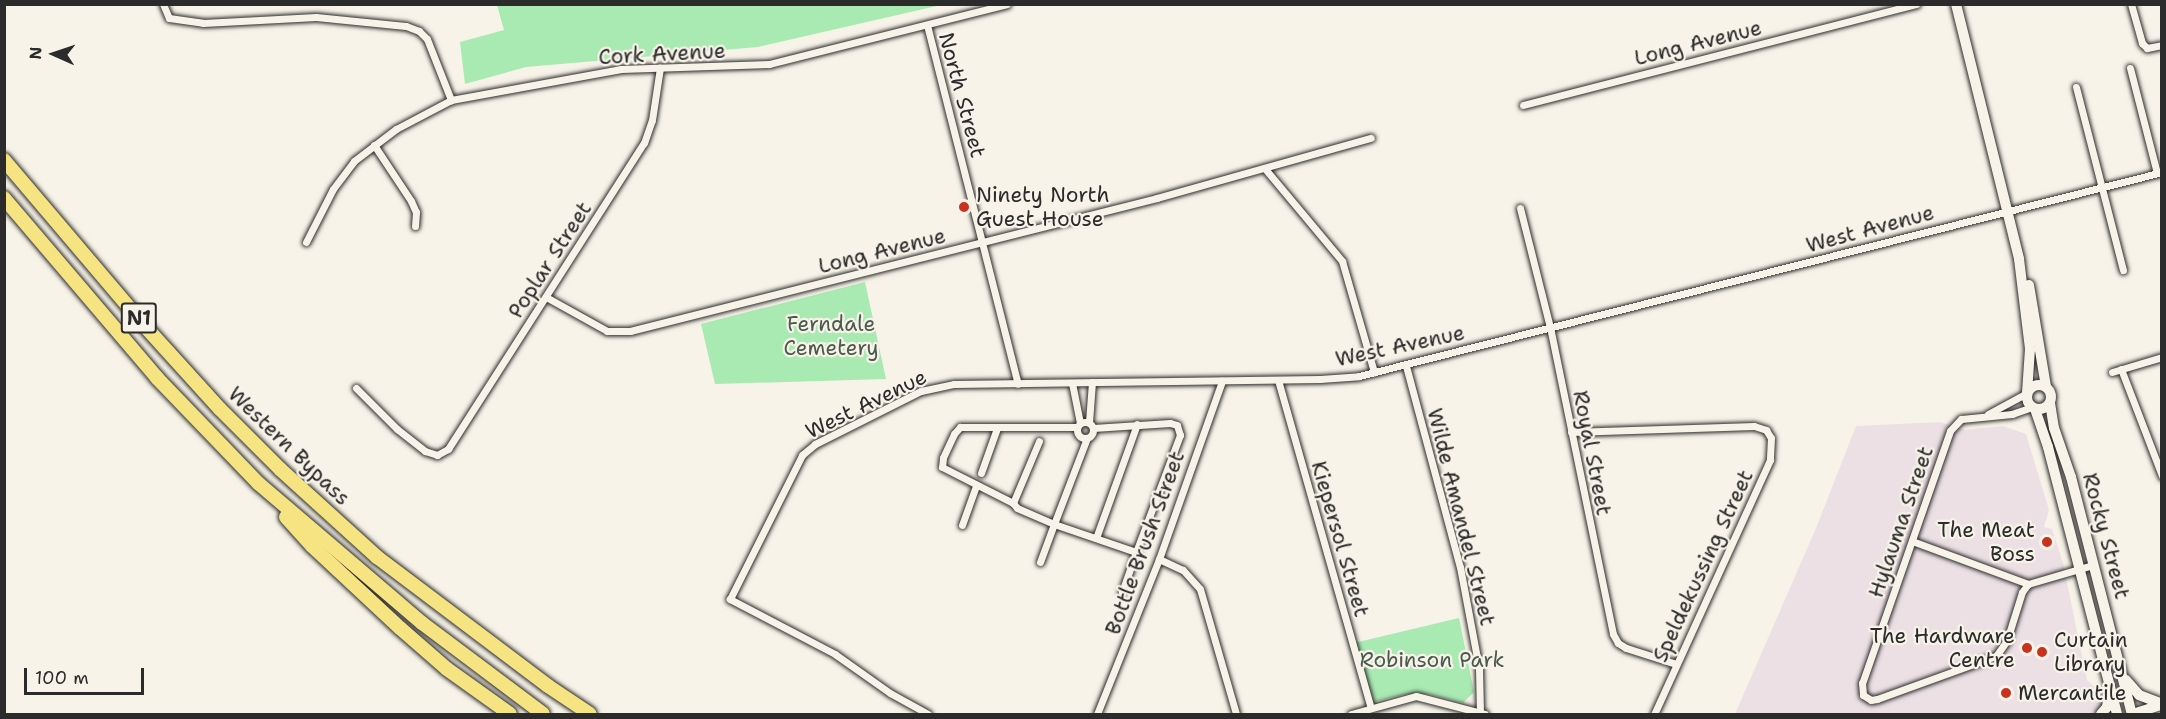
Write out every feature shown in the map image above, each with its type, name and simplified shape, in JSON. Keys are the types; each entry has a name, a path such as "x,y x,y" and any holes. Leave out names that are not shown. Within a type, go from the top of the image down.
{"highway":[{"name":"Western Bypass","path":"4,160 170,354 281,470 377,557 529,673 590,714"},
{"name":"Western Bypass","path":"4,198 157,378 258,483 422,623 543,714"},
{"path":"258,483 312,546 353,585 447,669 510,714"}],"street":[{"name":"Cork Avenue","path":"306,242 341,177 354,161 410,121 451,100 608,71 770,64 1007,4"},
{"name":"Long Avenue","path":"1523,105 1916,4"},
{"path":"1956,4 2009,210 2026,309 2030,349 2027,400 2033,408"},
{"path":"2131,4 2142,44 2146,48 2162,45"},
{"path":"163,5 169,18 191,22 216,23 309,17 406,26 419,31 427,39 451,100"},
{"name":"North Street","path":"927,25 1018,384"},
{"name":"Poplar Street","path":"356,388 397,429 425,451 437,455 448,449 644,143 652,120 660,68"},
{"path":"2130,68 2159,173"},
{"path":"2076,87 2123,270"},
{"name":"Long Avenue","path":"546,297 607,331 630,331 1266,170 1371,138"},
{"path":"374,145 411,201 416,212 415,226"},
{"path":"1266,170 1342,261 1374,372"},
{"name":"West Avenue","path":"928,714 890,693 835,654 729,599 796,464 808,449 932,387 1346,378 1406,366 1550,327 2159,173"},
{"name":"Royal Street","path":"1520,208 1550,327 1612,634 1626,648 1676,664"},
{"path":"1983,417 2044,408 2050,403 2051,393 2046,387 2028,279 2013,215 2009,210"},
{"path":"2112,372 2162,357"},
{"name":"Wilde Amandel Street","path":"1406,366 1460,567 1479,669 1483,714"},
{"path":"2121,369 2162,476"},
{"name":"Kiepersol Street","path":"1278,380 1371,708"},
{"name":"Bottle Brush Street","path":"1097,714 1159,559 1222,381"},
{"path":"1040,562 1086,438 1091,435 1092,382"},
{"path":"1072,383 1078,434 1086,438"},
{"path":"1983,417 2027,393 2035,385 2046,387"},
{"name":"Rocky Street","path":"2050,403 2054,428 2071,477 2132,714"},
{"name":"Rocky Street","path":"2033,408 2048,447 2117,714"},
{"name":"Hylauma Street","path":"1983,417 1961,419 1950,431 1862,683 1863,695 1871,699 1886,696 1996,656 2007,640 2022,592 2028,584"},
{"path":"1122,592 1180,435 1174,423 958,429 942,461 946,471 1013,503 1017,508 1054,524 1136,552"},
{"path":"1095,538 1137,424"},
{"name":"Speldekussing Street","path":"1571,432 1754,426 1766,430 1773,444 1770,460 1654,714"},
{"path":"981,473 997,428"},
{"path":"1013,503 1039,441"},
{"path":"962,525 976,486"},
{"path":"1912,541 2028,584 2093,565"},
{"path":"1159,559 1183,570 1200,589 1236,714"},
{"path":"2124,678 2139,695 2162,705"},
{"path":"2101,714 2108,700 2108,679"},
{"path":"1351,714 1410,696 1424,696 1483,714"},
{"path":"2132,714 2162,705"}],"shaded area":[{"path":"1940,422 1965,430 2003,426 2026,434 2049,510 2044,527 2052,529 2063,563 2087,680 2123,714 1735,714 1816,528 1856,426"}],"green space":[{"path":"497,4 941,5 758,47 526,67 465,84 460,42 504,30"},
{"name":"Ferndale Cemetery","path":"865,282 886,379 715,384 701,324"},
{"name":"Robinson Park","path":"1459,618 1474,692 1463,703 1429,694 1407,694 1372,702 1354,643"}],"place":[{"name":"Ninety North Guest House","path":"964,207"},
{"name":"The Meat Boss","path":"2047,542"},
{"name":"The Hardware Centre","path":"2027,648"},
{"name":"Curtain Library","path":"2042,652"},
{"name":"Mercantile","path":"2006,693"}]}
